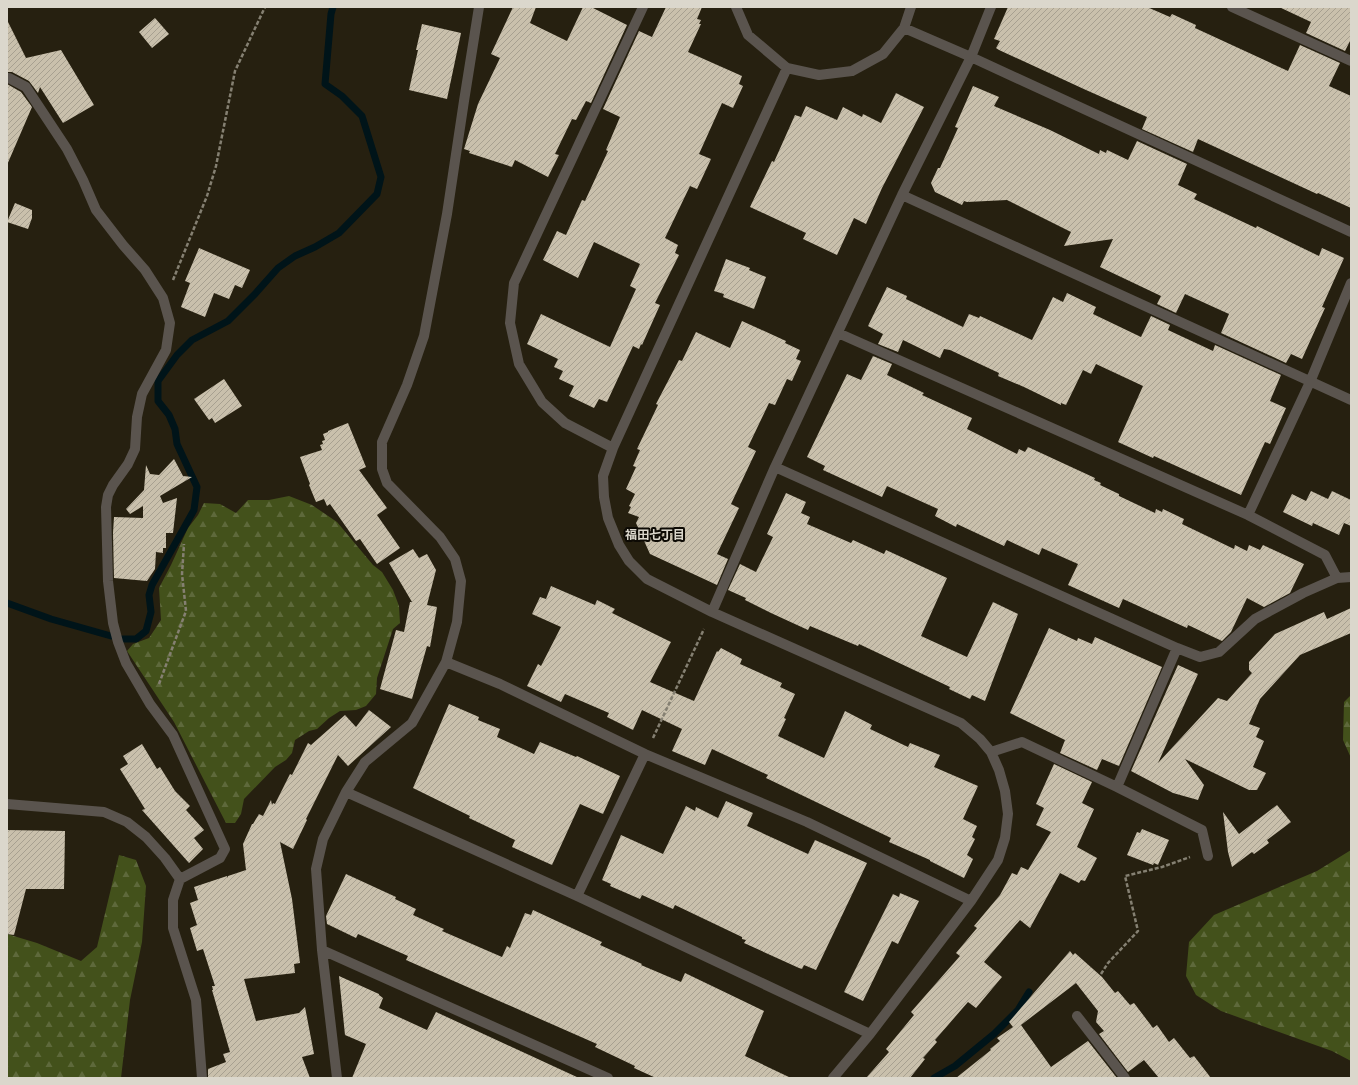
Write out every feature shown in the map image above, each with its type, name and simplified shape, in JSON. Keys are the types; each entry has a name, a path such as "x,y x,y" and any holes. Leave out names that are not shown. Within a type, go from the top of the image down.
{"street":[{"path":"337,1078 322,950 316,869 324,839 346,792 365,762 412,723 446,662 457,622 461,581 455,559 440,537 387,483 382,469 382,442 407,385 424,336 447,214 479,7"},
{"path":"613,448 565,423 542,402 519,364 510,323 514,283 643,7"},
{"path":"736,7 748,35 787,68 819,75 852,71 883,54 904,28 911,7"},
{"path":"712,612 776,467 838,333 902,195 971,57 992,7"},
{"path":"1232,7 1351,62"},
{"path":"904,28 971,57 1351,232"},
{"path":"787,68 613,448 603,476 604,497 608,518 619,545 629,561 647,579 712,612 961,724 980,739 990,752 999,770 1005,791 1008,814 1005,838 998,860 971,900 870,1034 833,1078"},
{"path":"7,78 10,78 26,87 66,149 83,180 96,210 123,245 146,270 163,298 170,323 166,350 142,394 137,417 135,449 128,464 113,485 108,495 106,507 108,581 113,623 126,663 150,704 173,735 225,849 220,858 180,879 173,900 173,928 196,1000 202,1078"},
{"path":"902,195 1351,400"},
{"path":"1248,515 1310,382 1351,283"},
{"path":"838,333 1248,515 1325,555 1337,578"},
{"path":"776,467 1200,657 1219,652 1255,619 1303,593 1337,578 1351,577"},
{"path":"1117,787 1177,648"},
{"path":"446,662 500,684 645,754 807,822 971,900"},
{"path":"990,752 1022,742 1117,787 1202,830 1208,853"},
{"path":"577,896 645,754"},
{"path":"346,792 577,896 870,1034"},
{"path":"7,804 104,812 128,822 146,837 180,879"},
{"path":"322,950 608,1078"},
{"path":"1077,1016 1124,1078"}],"path":[{"path":"163,298 171,283 207,196 216,166 235,71 265,7"},
{"path":"150,704 167,665 186,611 182,574 184,544"},
{"path":"650,743 696,647"},
{"path":"1101,974 1108,962 1138,931 1125,876 1208,853"}],"green space":[{"path":"289,496 312,505 337,522 373,565 382,572 393,590 399,606 400,623 393,629 377,678 376,694 366,706 356,710 340,711 329,718 317,729 309,731 295,740 292,753 286,760 275,767 244,799 241,814 235,823 226,823 174,722 127,651 133,644 149,638 161,620 159,588 188,528 198,515 204,503 220,504 236,513 248,500 269,500"},
{"path":"1351,695 1351,758 1343,740 1344,702"},
{"path":"1351,850 1351,1061 1332,1051 1221,1011 1196,995 1186,976 1189,942 1214,915 1317,871"},
{"path":"119,855 136,860 146,886 142,942 130,1000 121,1078 7,1078 7,934 37,943 81,961 97,947"}],"building":[{"path":"513,7 536,7 530,23 567,41 583,7 591,7 627,25 591,103 586,101 576,120 572,119 555,154 559,155 548,177 515,160 512,167 469,153 470,151 464,149 478,104 500,58 491,54"},
{"path":"666,7 702,7 697,19 701,20 699,24 701,24 688,52 742,76 739,84 743,86 733,108 722,103 699,154 711,159 697,189 690,186 665,238 678,245 675,253 679,255 655,303 660,305 642,345 641,344 639,349 633,346 607,402 599,399 594,408 569,396 574,386 559,379 563,371 554,367 558,359 527,344 541,314 610,347 636,289 630,286 640,264 594,242 578,278 543,260 557,231 566,235 582,200 585,201 608,151 606,150 620,117 603,109 639,31 652,37"},
{"path":"1008,7 1147,7 1170,17 1172,14 1196,25 1195,28 1288,71 1300,45 1340,63 1329,86 1351,96 1351,208 1318,193 1317,194 1198,139 1193,152 1142,129 1147,117 999,50 996,48 1000,41 994,39"},
{"path":"1279,7 1351,7 1351,39 1345,51 1306,33 1311,22"},
{"path":"155,18 169,34 152,48 139,32"},
{"path":"7,20 26,58 61,50 94,105 63,123 40,87 38,93 29,81 12,72 7,72"},
{"path":"422,24 461,33 447,99 409,90"},
{"path":"7,84 21,92 32,107 7,165"},
{"path":"973,86 999,97 994,106 1050,130 1099,154 1100,150 1106,153 1107,150 1128,160 1137,141 1187,164 1178,185 1197,194 1194,199 1256,228 1257,226 1319,256 1322,248 1344,258 1322,307 1325,308 1302,359 1291,354 1286,363 1221,333 1229,314 1185,294 1176,313 1157,304 1161,296 1100,267 1113,239 1064,246 1071,232 1007,200 964,201 962,205 935,192 931,183 938,168 940,168 958,128 955,127"},
{"path":"896,93 924,107 882,188 866,224 854,218 837,255 803,239 806,233 750,207 772,161 774,162 795,115 801,117 806,106 837,120 843,107 862,117 863,114 881,123"},
{"path":"15,203 32,210 32,218 28,229 7,222"},
{"path":"199,248 250,270 242,288 235,285 229,299 214,293 205,317 181,307 190,283 185,281"},
{"path":"726,259 750,268 749,270 766,277 754,309 723,297 724,294 714,291"},
{"path":"887,287 907,296 906,299 963,327 969,314 979,318 980,316 1032,340 1053,297 1063,302 1067,293 1096,307 1093,314 1141,337 1151,316 1170,325 1168,330 1213,351 1215,345 1281,375 1270,401 1286,408 1270,444 1265,442 1241,495 1154,456 1153,458 1118,442 1143,386 1096,364 1091,374 1083,370 1066,405 1061,403 1061,405 998,376 999,373 950,350 944,349 940,358 903,340 898,352 878,344 883,334 868,326"},
{"path":"742,321 786,341 785,343 800,350 796,359 801,361 792,381 787,379 775,405 769,403 748,447 756,451 731,504 739,508 717,554 728,559 717,585 650,554 636,523 639,517 628,513 631,507 629,506 635,494 626,489 636,467 633,466 640,450 637,449 658,405 656,404 679,360 682,361 696,332 730,348"},
{"path":"873,356 892,364 887,375 924,393 922,395 972,418 967,429 1017,454 1019,449 1025,452 1028,447 1095,478 1094,480 1101,483 1100,485 1155,513 1156,509 1162,512 1163,509 1184,519 1182,524 1234,549 1235,545 1247,551 1249,545 1260,550 1263,545 1304,564 1290,593 1264,607 1247,598 1231,632 1222,641 1188,625 1187,628 1123,599 1119,608 1068,585 1078,564 1042,548 1039,555 1007,540 1004,546 957,524 956,527 935,516 938,509 887,486 882,497 823,470 825,466 807,457 847,374 861,380"},
{"path":"224,379 242,406 215,423 212,418 209,420 194,399"},
{"path":"348,423 366,467 359,470 387,508 377,515 400,548 377,564 360,539 356,541 330,504 327,506 324,499 316,502 300,457 322,450 320,445 323,444 322,441 325,440 323,434"},
{"path":"174,459 183,476 192,477 160,496 163,503 177,498 173,533 166,533 166,548 163,548 163,553 156,552 155,569 147,581 114,578 114,517 143,518 143,506 130,514 126,509 144,490 146,465 150,474 159,475"},
{"path":"1311,491 1328,499 1332,491 1351,500 1351,526 1344,523 1339,535 1313,523 1312,526 1283,512 1292,494 1306,501"},
{"path":"786,493 806,502 801,513 810,517 807,524 851,543 853,540 884,554 886,550 947,578 921,636 967,657 993,602 1018,614 985,701 972,695 970,699 949,689 950,687 859,644 858,646 810,626 808,630 745,600 746,598 728,590 740,564 756,572 773,537 767,534"},
{"path":"413,549 419,558 427,554 436,570 427,605 437,607 430,647 427,646 412,699 380,689 396,630 404,632 410,602 412,602 389,563"},
{"path":"551,586 595,605 597,600 615,609 612,613 671,642 650,682 694,701 717,651 718,652 721,648 742,659 740,664 782,683 780,687 795,694 778,736 824,758 845,711 872,725 870,729 908,747 910,743 940,755 934,767 978,786 963,819 977,826 972,837 975,839 967,855 973,859 964,878 930,860 889,842 891,838 766,778 768,775 712,749 705,765 672,751 682,729 642,710 633,730 607,717 609,713 565,694 561,702 527,686 538,664 541,666 561,627 532,614 540,597 546,599"},
{"path":"1351,608 1351,633 1300,655 1260,699 1249,724 1260,728 1256,737 1264,741 1253,767 1266,773 1257,790 1249,790 1185,759 1204,785 1198,800 1173,793 1131,771 1178,665 1198,674 1158,763 1218,698 1227,701 1252,673 1249,670 1249,662 1275,634 1324,612 1327,619"},
{"path":"1049,628 1077,641 1078,638 1092,644 1095,637 1162,667 1119,766 1102,759 1097,770 1060,753 1065,740 1010,713"},
{"path":"449,704 479,717 478,720 500,729 497,737 534,754 540,742 576,757 577,756 620,776 603,814 580,804 552,865 512,847 515,840 469,818 470,816 413,788"},
{"path":"369,710 391,727 348,766 338,755 306,819 307,820 293,849 280,842 292,899 300,963 294,964 295,973 244,979 256,1021 299,1013 305,1007 314,1054 302,1057 310,1078 208,1078 208,1069 226,1062 223,1054 230,1052 212,990 212,986 215,986 203,949 197,951 190,928 197,925 190,903 198,900 194,887 227,876 228,878 228,876 246,870 243,844 252,824 259,814 263,816 271,800 272,805 273,803 275,804 308,743 311,745 345,715 356,727"},
{"path":"142,744 157,769 160,767 175,791 190,806 186,810 204,830 194,838 203,849 189,863 142,810 145,809 120,769 128,764 123,756"},
{"path":"1054,764 1092,782 1082,803 1094,809 1077,847 1097,858 1085,881 1081,880 1079,883 1060,873 1030,928 1020,920 984,962 1002,977 976,1008 968,1002 935,1040 937,1042 923,1058 925,1059 910,1078 866,1078 889,1052 886,1049 914,1015 911,1012 960,956 956,953 977,928 974,926 1000,895 1012,873 1017,875 1021,867 1028,870 1051,832 1036,825 1044,808 1036,804"},
{"path":"726,801 753,813 747,826 808,854 815,840 867,863 816,970 804,965 802,969 799,968 744,943 746,940 742,939 742,937 675,905 673,909 642,895 640,899 610,886 611,884 602,880 621,835 663,854 686,806 695,811 696,807 718,818"},
{"path":"1277,805 1291,822 1267,840 1269,843 1254,854 1252,852 1232,867 1228,852 1223,812 1239,834"},
{"path":"1142,829 1169,840 1158,865 1154,863 1153,865 1127,855 1137,832 1140,833"},
{"path":"7,830 65,831 64,889 26,889 14,935 7,934"},
{"path":"346,874 396,897 395,899 416,909 413,915 444,929 442,931 502,957 507,946 510,948 525,913 531,915 533,910 602,942 600,945 642,964 641,965 681,982 685,973 764,1011 745,1056 791,1078 656,1078 634,1068 635,1066 595,1047 597,1044 406,960 408,956 358,934 356,938 327,924 326,916"},
{"path":"900,893 919,901 898,944 892,941 863,1001 844,992 893,894 899,897"},
{"path":"1070,951 1073,955 1075,953 1102,977 1115,993 1118,991 1130,1005 1134,1003 1153,1028 1157,1025 1169,1042 1174,1038 1190,1058 1194,1056 1211,1078 1159,1078 1144,1060 1128,1072 1099,1034 1104,1031 1096,1022 1098,1011 1076,983 1021,1025 1051,1067 1088,1041 1117,1078 956,1078 991,1050 990,1049 1000,1041 997,1038 1013,1027 1009,1022"},
{"path":"339,976 379,994 383,998 379,1008 427,1030 436,1012 579,1078 352,1078 366,1044 345,1035"}],"waterway":[{"path":"121,639 136,639 146,631 151,612 149,595 152,585 194,510 197,487 177,444 175,429 169,415 158,401 158,381 177,355 192,340 228,321 278,268 295,256 315,247 339,233 377,194 381,177 362,116 342,96 325,84 331,14 333,7"},
{"path":"7,603 51,619 111,636"},
{"path":"934,1078 955,1066 994,1034 1018,1010 1029,992"}],"district":[{"name":"福田七丁目","path":"655,535"}]}
